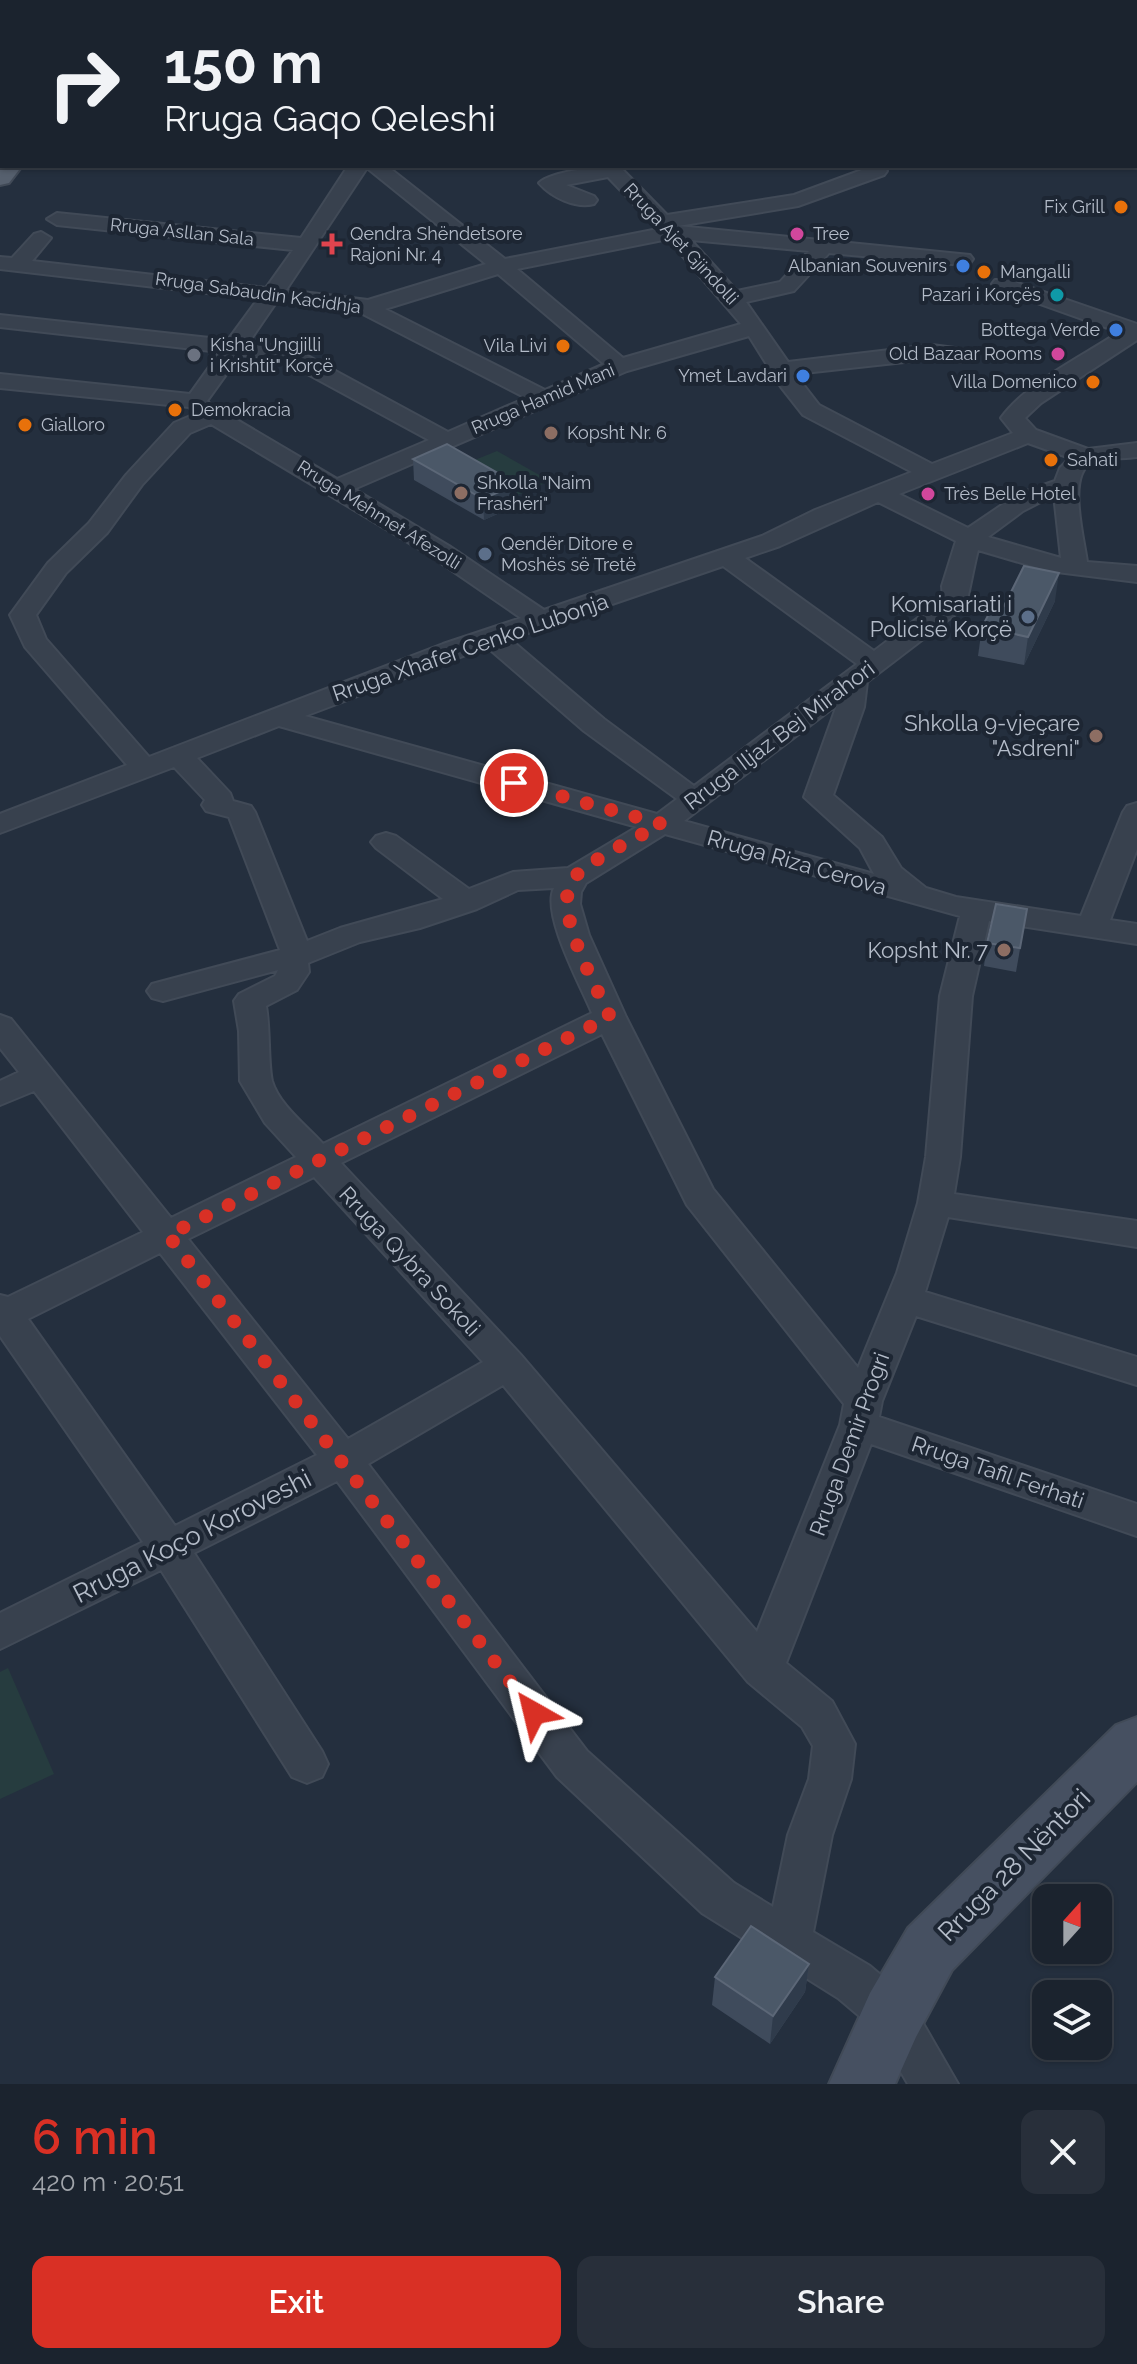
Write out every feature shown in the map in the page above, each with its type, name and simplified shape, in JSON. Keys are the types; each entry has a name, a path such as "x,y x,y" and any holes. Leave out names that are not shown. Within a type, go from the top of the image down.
{"main road":[{"name":"Rruga 28 Nëntori","path":"862,2084 893,2015 930,1949 1137,1743"}],"street":[{"path":"143,767 12,616 98,528 134,480 182,428 205,408 236,346 357,168"},
{"path":"378,168 502,266 619,366"},
{"path":"587,200 570,196 549,183 610,168"},
{"name":"Rruga Ajet Gjindolli","path":"610,168 732,298 811,410 931,473"},
{"path":"368,307 502,266 798,200 877,171"},
{"path":"567,214 587,200 631,191"},
{"name":"Rruga Asllan Sala","path":"57,219 307,245"},
{"path":"667,227 823,247 963,259"},
{"path":"9,263 41,238"},
{"path":"732,298 787,287 823,247"},
{"name":"Rruga Sabaudin Kacidhja","path":"9,263 274,293 368,307 543,398"},
{"path":"1002,284 1137,331"},
{"path":"0,321 236,346 292,355 446,440"},
{"name":"Rruga Hamid Mani","path":"337,488 619,366 755,327"},
{"path":"1137,331 1033,398 1012,418 1028,435 1086,456 1137,450"},
{"path":"781,369 932,352 962,355"},
{"name":"Rruga Mehmet Afezolli","path":"0,381 205,408 440,551 541,620"},
{"name":"Rruga Xhafer Cenko Lubonja","path":"0,824 143,767 492,637 771,541 879,493 1028,435"},
{"path":"1075,568 1065,486 1072,468 1086,456"},
{"path":"969,539 1035,493 1048,487 1065,486"},
{"path":"879,493 969,539 1022,557 1075,568 1137,574"},
{"name":"Rruga Iljaz Bej Mirahori","path":"575,877 662,824 956,602 956,577 969,539"},
{"path":"727,557 863,672 818,797 872,843 889,874 920,897"},
{"path":"492,637 594,725 674,786 695,798"},
{"name":"Rruga Riza Cerova","path":"277,717 920,897 977,910 1137,934"},
{"path":"178,754 220,799 216,805 241,812 294,956"},
{"path":"1092,927 1137,812"},
{"path":"386,842 466,902"},
{"path":"163,991 261,963 314,952 351,935 409,921 466,902 513,881 575,877"},
{"path":"575,877 566,892 565,904 574,935 610,1017 699,1196 861,1413"},
{"name":"Rruga Demir Progri","path":"763,1669 915,1273 935,1203 943,1157 956,996 977,910"},
{"name":"Rruga Qybra Sokoli","path":"294,956 294,972 286,983 250,1001 255,1031 256,1081 277,1115 508,1365 763,1669"},
{"path":"307,1764 169,1548 2,1313 168,1235 610,1017"},
{"path":"0,1026 343,1460 572,1764 718,1898 854,1982 893,2015 934,2084"},
{"path":"0,1094 39,1076"},
{"path":"935,1203 1137,1234"},
{"path":"904,1299 1137,1371"},
{"name":"Rruga Koço Koroveshi","path":"0,1632 343,1460 508,1365"},
{"name":"Rruga Tafil Ferhati","path":"861,1413 1137,1520"},
{"path":"763,1669 817,1714 834,1744 830,1779 810,1835 788,1944"}],"green space":[{"path":"497,451 550,481 513,497 460,466"},
{"path":"8,1668 54,1774 0,1799 0,1672"}],"building":[{"path":"447,444 517,484 483,499 413,459"},
{"path":"1024,566 1059,573 1028,637 982,627 994,604 1004,606"},
{"path":"996,904 1027,909 1020,948 987,943"},
{"path":"751,1926 809,1964 773,2016 715,1977"}],"place":[{"name":"Fix Grill","path":"1121,207"},
{"name":"Tree","path":"797,234"},
{"name":"Qendra Shëndetsore Rajoni Nr. 4","path":"332,244"},
{"name":"Albanian Souvenirs","path":"963,266"},
{"name":"Mangalli","path":"984,272"},
{"name":"Pazari i Korçës","path":"1057,295"},
{"name":"Bottega Verde","path":"1116,330"},
{"name":"Vila Livi","path":"563,346"},
{"name":"Old Bazaar Rooms","path":"1058,354"},
{"name":"Kisha \"Ungjilli i Krishtit\" Korçë","path":"194,355"},
{"name":"Ymet Lavdari","path":"803,376"},
{"name":"Villa Domenico","path":"1093,382"},
{"name":"Demokracia","path":"175,410"},
{"name":"Gialloro","path":"25,425"},
{"name":"Kopsht Nr. 6","path":"551,433"},
{"name":"Sahati","path":"1051,460"},
{"name":"Shkolla \"Naim Frashëri\"","path":"461,493"},
{"name":"Très Belle Hotel","path":"928,494"},
{"name":"Qendër Ditore e Moshës së Tretë","path":"485,554"},
{"name":"Komisariati i Policisë Korçë","path":"1028,617"},
{"name":"Shkolla 9-vjeçare \"Asdreni\"","path":"1096,736"},
{"name":"Kopsht Nr. 7","path":"1004,950"}],"route":[{"path":"514,783 662,824 608,854 575,877 566,892 565,904 574,935 610,1017 168,1235 534,1713"}]}
